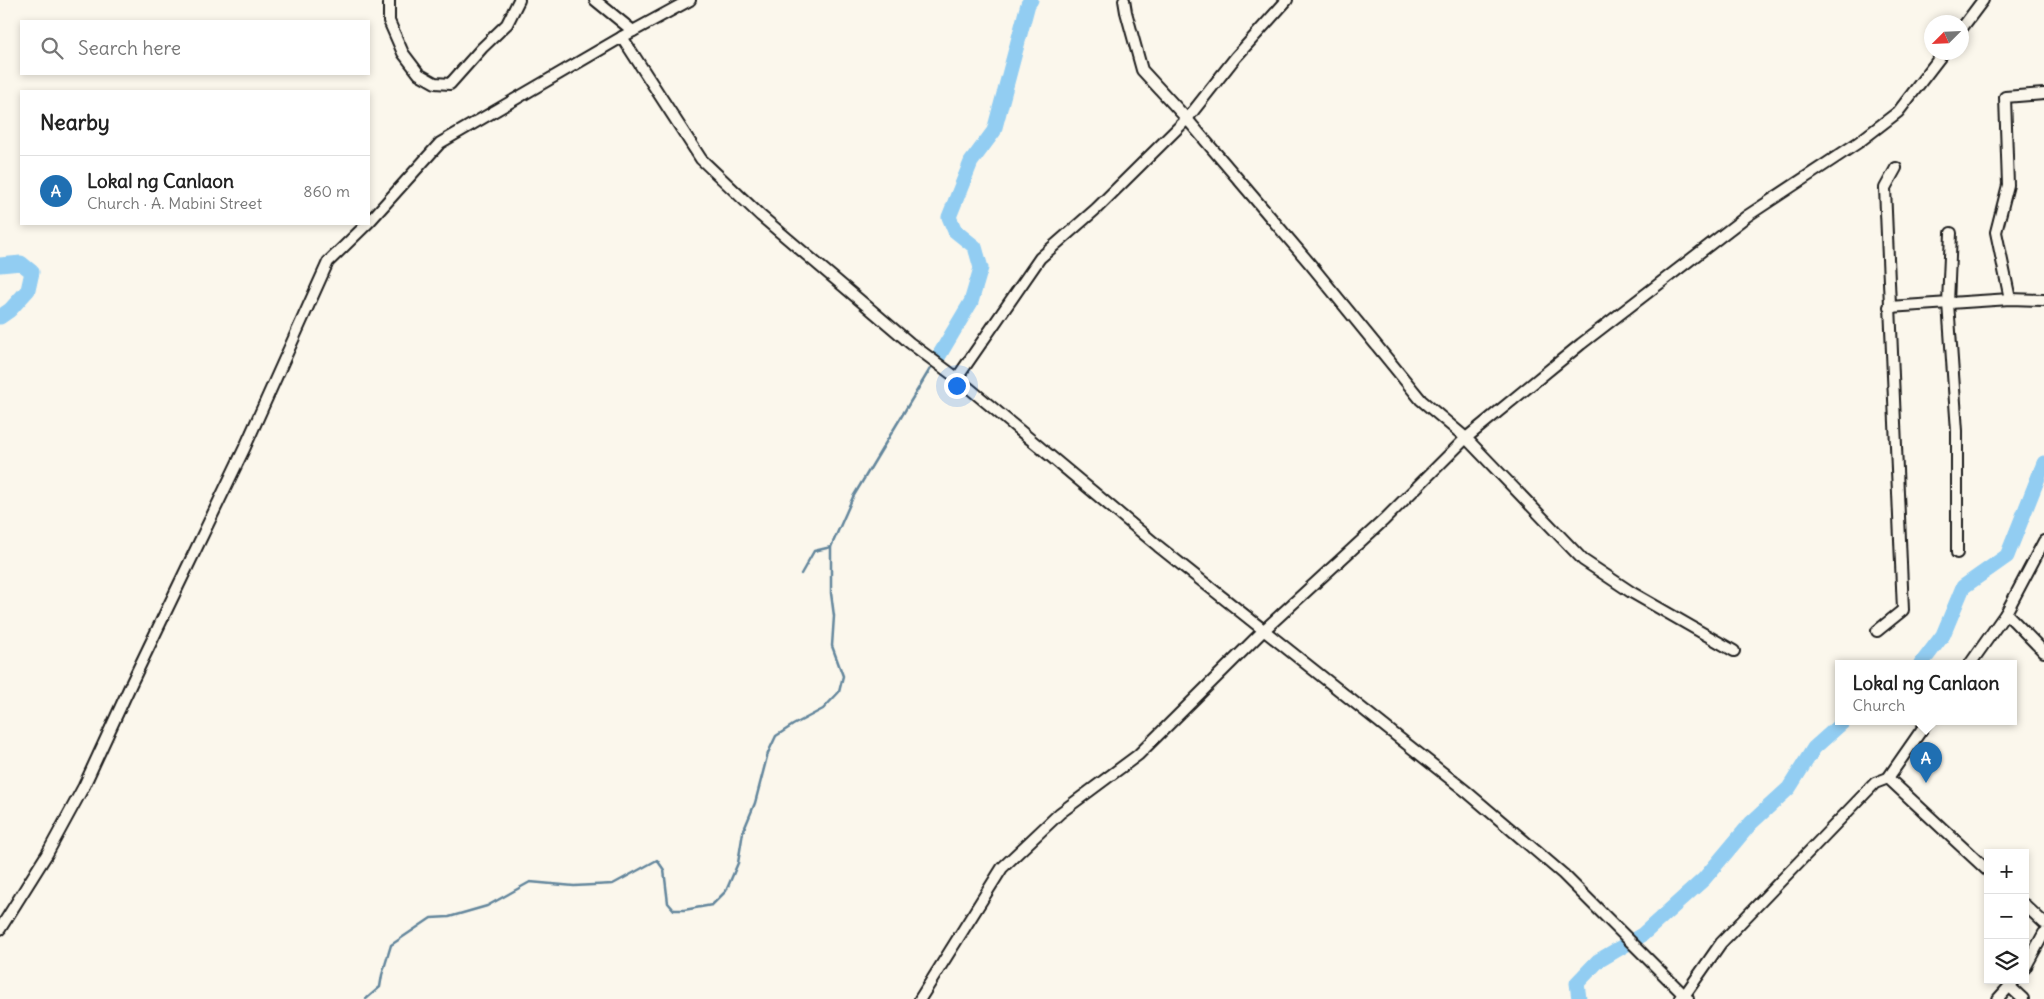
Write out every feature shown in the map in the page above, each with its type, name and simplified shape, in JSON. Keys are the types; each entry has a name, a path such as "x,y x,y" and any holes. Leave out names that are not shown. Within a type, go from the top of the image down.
{"street":[{"path":"389,0 389,21 403,53 419,74 435,83 450,84 482,48 507,24 519,0"},
{"path":"595,0 633,31"},
{"path":"370,221 440,143 622,37 690,0"},
{"path":"1124,0 1142,70 1187,119 1311,265 1421,400 1466,438 1584,560 1631,592 1734,651"},
{"path":"957,378 1040,258 1096,210 1187,119 1235,58 1287,0"},
{"path":"1969,19 1983,0"},
{"path":"622,37 701,159 761,216 910,343 957,378 1151,540 1467,792 1563,874 1637,946 1684,998 1721,943 1875,783 1888,778 1925,725"},
{"path":"920,999 1002,868 1060,813 1138,755 1264,630 1384,520 1466,438 1581,344 1747,216 1860,142 1898,112 1938,60"},
{"path":"2010,299 1996,232 2008,185 2005,97 2044,94"},
{"path":"1877,632 1903,610 1885,188 1896,168"},
{"path":"0,929 47,854 84,786 245,447 328,262 366,225"},
{"path":"1951,233 1948,303 1957,431 1957,553"},
{"path":"1889,307 2010,299 2044,300"},
{"path":"1973,660 2006,614 2044,541"},
{"path":"2006,614 2044,652"},
{"path":"1888,778 1984,867"},
{"path":"2029,910 2044,923"},
{"path":"2029,961 2044,933"},
{"path":"1998,999 2011,984"},
{"path":"2013,984 2023,999"}],"waterway":[{"path":"937,359 971,302 981,268 975,247 955,231 949,217 971,162 994,131 1028,4 1031,0"},
{"path":"0,265 21,263 32,272 28,290 10,310 0,317"},
{"path":"801,574 814,551 831,547 853,497 933,364"},
{"path":"1924,660 1943,635 1963,587 2007,556 2044,463"},
{"path":"366,999 380,987 391,945 431,918 449,917 487,906 530,882 574,886 613,884 657,860 664,870 668,903 674,910 712,905 726,891 738,863 743,832 755,803 768,753 776,736 823,709 839,692 843,676 832,646 834,616 831,593 831,547"},
{"path":"1579,999 1577,983 1598,961 1642,935 1704,879 1751,823 1789,788 1814,748 1840,725"}],"place":[{"name":"Lokal ng Canlaon","path":"1926,783"}]}
